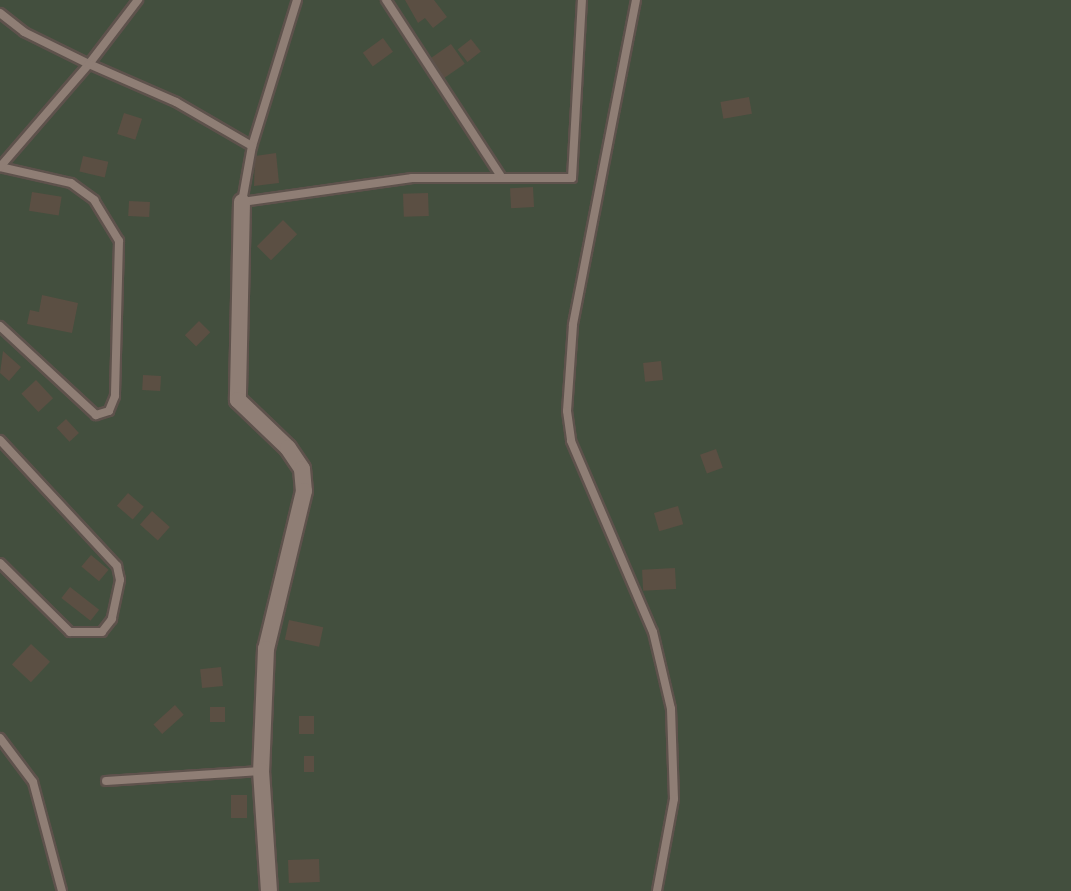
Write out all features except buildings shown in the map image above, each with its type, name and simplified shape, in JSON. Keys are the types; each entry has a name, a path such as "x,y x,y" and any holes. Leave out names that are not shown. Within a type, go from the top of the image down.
{"street":[{"path":"242,202 238,400 288,448 302,469 304,491 266,649 261,771 269,891"}],"lane":[{"path":"0,326 96,415 109,411 115,396 119,241 94,200 71,183 0,167 89,64 138,0"},
{"path":"297,0 252,146 242,202 412,178 500,175 572,178 582,0"},
{"path":"386,0 500,175"},
{"path":"636,0 573,325 567,411 571,441 653,632 671,709 674,799 657,891"},
{"path":"0,13 24,32 176,102 252,146"},
{"path":"0,440 117,566 112,619 102,632 70,632 0,563"},
{"path":"0,738 33,782 62,891"},
{"path":"106,781 261,771"}],"green space":[{"path":"0,0 1071,0 1071,891 0,891"}]}
